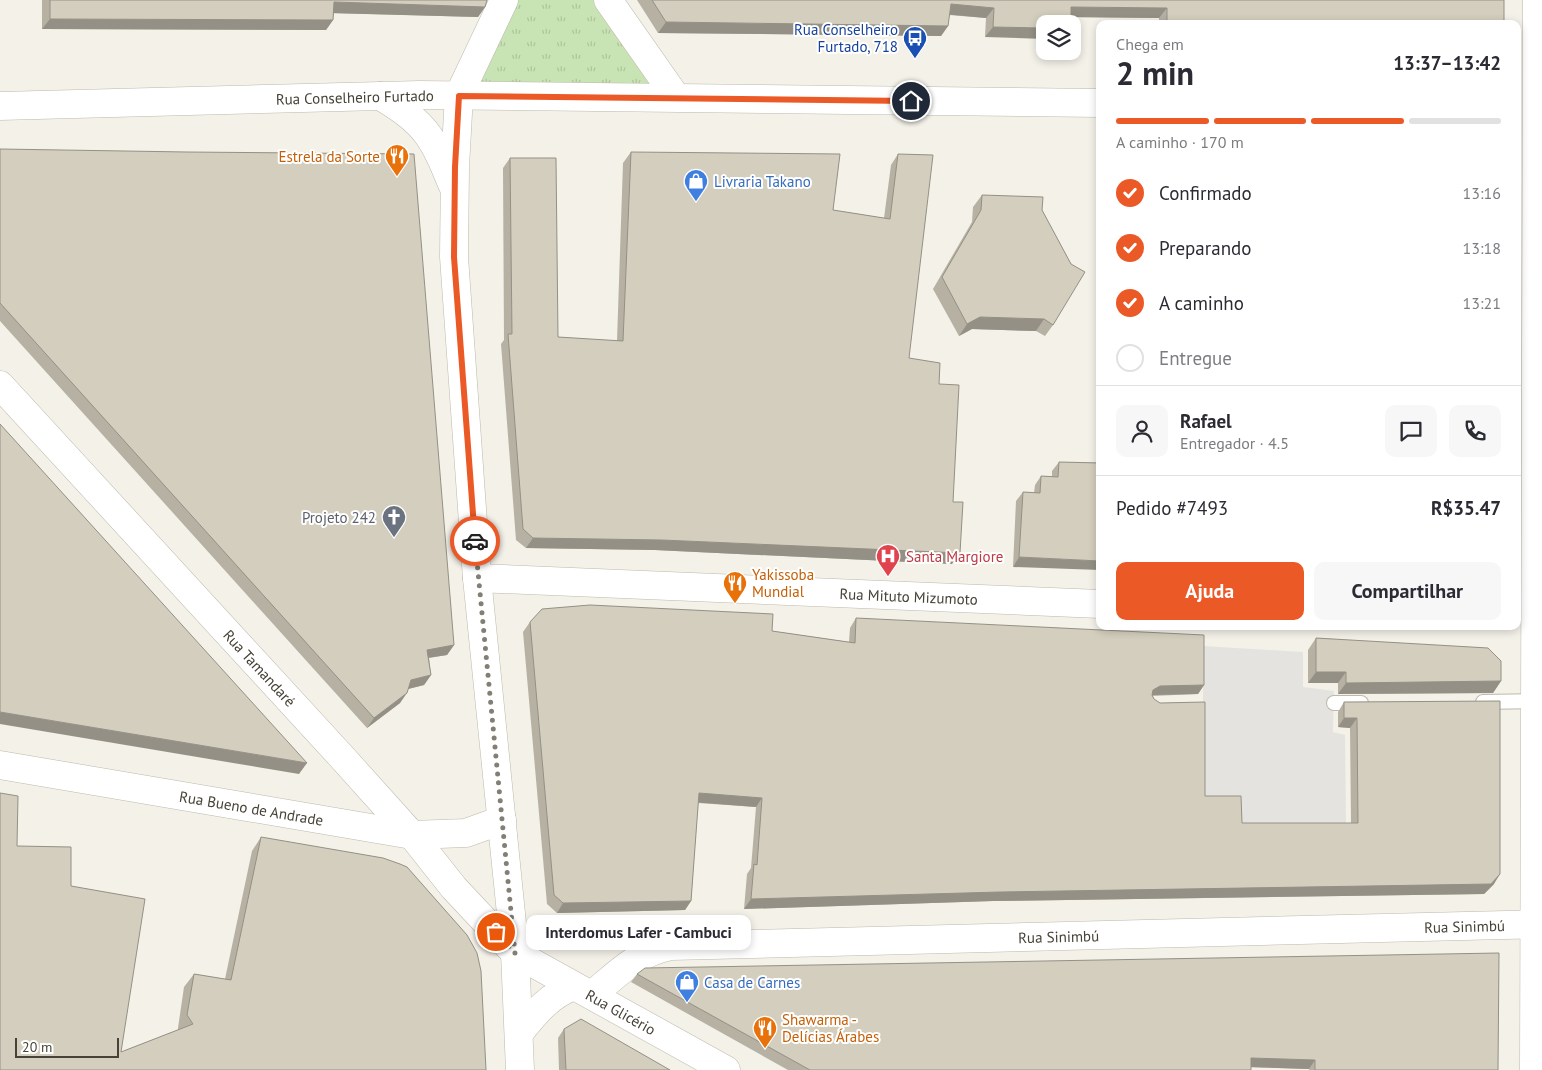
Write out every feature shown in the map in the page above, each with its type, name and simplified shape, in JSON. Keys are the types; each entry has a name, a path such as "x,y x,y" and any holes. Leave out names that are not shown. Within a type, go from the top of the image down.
{"street":[{"path":"504,0 459,96 454,257 477,578 515,953 520,1032 520,1070"},
{"path":"608,0 676,97"},
{"path":"1534,1070 1538,924 1532,624 1532,110 1537,0"},
{"path":"380,96 417,120 433,141 455,192"},
{"name":"Rua Conselheiro Furtado","path":"0,106 380,96 676,97 1096,103"},
{"name":"Rua Tamandaré","path":"0,385 412,835 454,888 515,953"},
{"name":"Rua Mituto Mizumoto","path":"477,578 1096,604"},
{"name":"Rua Bueno de Andrade","path":"0,765 412,835 466,832 502,820"},
{"name":"Rua Sinimbú","path":"520,1032 547,1001 560,991 583,990 653,949 671,946 1538,924"},
{"name":"Rua Glicério","path":"515,953 726,1070"}],"lane":[{"path":"1468,702 1535,701"},
{"path":"1334,703 1372,703"}],"green space":[{"path":"517,0 600,0 659,84 475,83"}],"shaded area":[{"path":"1203,646 1303,652 1303,687 1334,691 1333,732 1345,735 1346,828 1240,831 1203,802"}],"building":[{"path":"50,0 487,0 485,7 334,2 333,20 50,19"},
{"path":"652,0 1504,0 1504,20 1167,20 1167,8 1071,7 1071,15 1036,15 1036,28 993,27 994,8 951,4 948,26 666,22"},
{"path":"0,149 414,154 454,645 427,650 431,675 411,680 407,693 374,718 0,303"},
{"path":"631,152 840,154 833,210 890,219 898,154 933,155 909,358 940,363 939,384 959,385 953,502 963,502 960,553 662,540 533,538 523,529 508,334 512,334 510,158 556,158 558,337 623,341"},
{"path":"982,195 1043,197 1042,210 1071,264 1085,272 1053,325 1044,319 980,317 967,324 942,277 981,210"},
{"path":"0,424 307,763 0,712"},
{"path":"1059,462 1096,463 1096,561 1019,557 1023,492 1040,493 1041,476 1058,477"},
{"path":"590,605 773,614 772,631 855,643 856,618 1204,635 1204,685 1160,686 1153,690 1152,695 1160,703 1205,702 1205,796 1241,796 1242,823 1358,823 1357,718 1344,718 1344,702 1500,701 1500,874 1491,884 1000,892 751,899 754,864 757,865 762,798 699,793 691,901 563,903 554,895 530,622 542,609"},
{"path":"1316,638 1488,648 1501,661 1501,681 1346,683 1346,672 1316,672"},
{"path":"0,793 18,796 17,846 71,847 71,886 145,899 121,1052 193,1024 187,1015 194,974 231,980 261,837 383,858 407,867 467,935 477,953 481,971 486,1070 0,1070"},
{"path":"1499,953 1498,1070 1315,1070 1315,1060 1251,1058 1251,1070 810,1070 637,974 645,968"},
{"path":"581,1019 670,1070 566,1070 564,1029"}],"way so far":[{"path":"475,541 477,578 515,953 496,932"}],"place":[{"name":"Rua Conselheiro Furtado, 718","path":"915,59"},
{"name":"Estrela da Sorte","path":"397,177"},
{"name":"Livraria Takano","path":"696,202"},
{"name":"Projeto 242","path":"394,538"},
{"name":"Santa Margiore","path":"888,577"},
{"name":"Yakissoba Mundial","path":"735,604"},
{"name":"Interdomus Lafer - Cambuci","path":"496,932"},
{"name":"Casa de Carnes","path":"687,1003"},
{"name":"Shawarma - Delícias Árabes","path":"765,1049"}],"route":[{"path":"475,541 454,257 455,167 459,96 911,101"}]}
